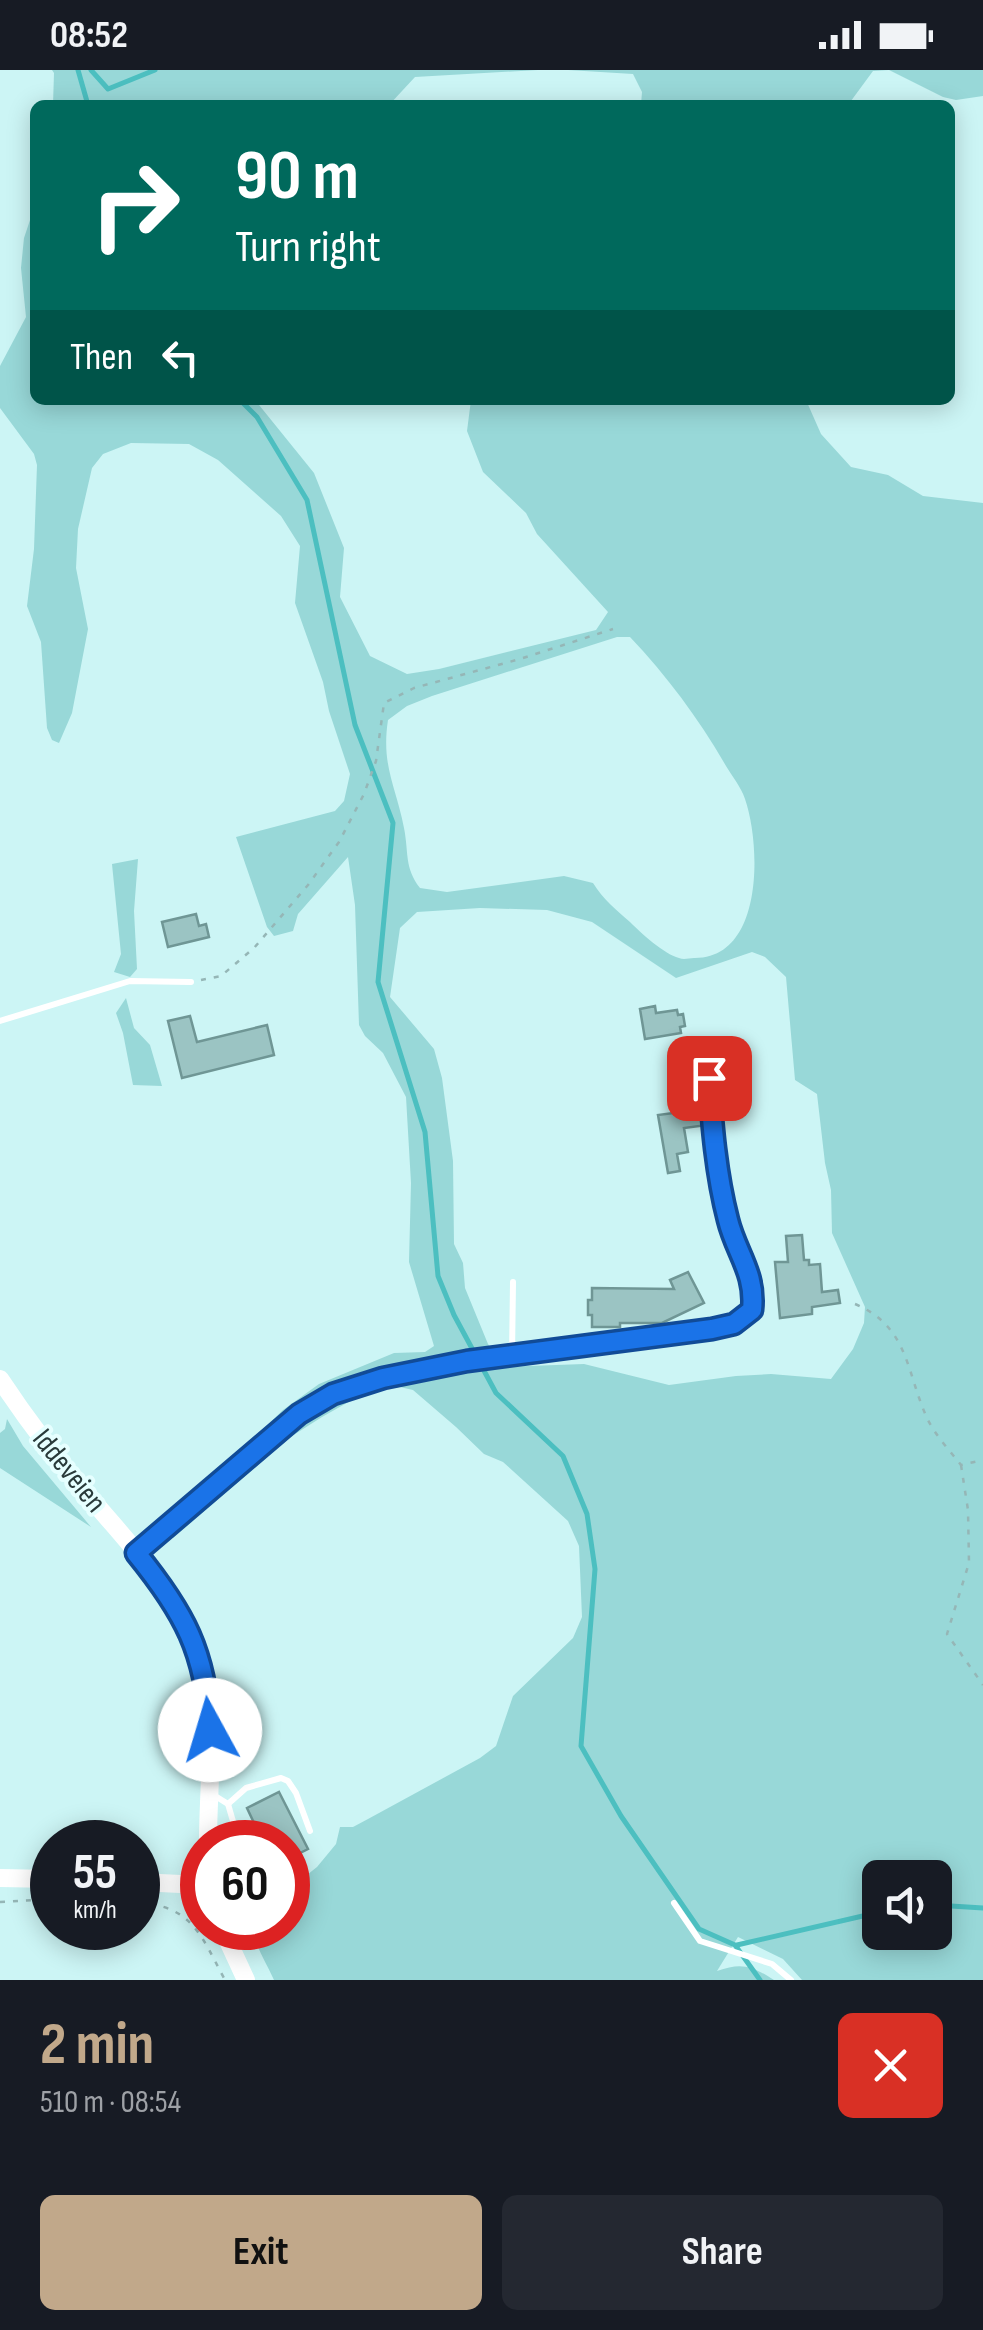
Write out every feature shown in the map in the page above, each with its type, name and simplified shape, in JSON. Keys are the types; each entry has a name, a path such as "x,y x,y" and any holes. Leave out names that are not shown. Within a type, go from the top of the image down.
{"main road":[{"name":"Iddeveien","path":"0,1379 33,1428 176,1606 198,1651 209,1707 208,1820"},
{"path":"0,1878 30,1879"},
{"path":"232,1950 246,1980"}],"street":[{"path":"136,1553 286,1424 333,1394 406,1373 512,1355"}],"lane":[{"path":"0,1021 130,981 192,982"},
{"path":"513,1282 512,1355 712,1329 734,1324 752,1310 754,1291 723,1199 709,1078 734,1076"},
{"path":"228,1804 246,1788 281,1778 296,1793 306,1820"},
{"path":"208,1791 228,1804 233,1820"},
{"path":"674,1903 700,1941 772,1964 791,1980"}],"path":[{"path":"192,982 221,976 254,948 339,842 376,761 384,704 414,688 612,630"},
{"path":"855,1304 873,1312 899,1339 929,1422 961,1465 968,1510 969,1563 947,1634 983,1685"},
{"path":"961,1465 983,1460"},
{"path":"0,1902 30,1900"},
{"path":"160,1906 186,1917 226,1980"}],"shaded area":[{"path":"52,70 538,70 415,77 394,100 53,100"},
{"path":"568,70 889,70 873,71 852,100 641,100 642,92 633,74"},
{"path":"889,70 983,70 983,96 956,100 943,97"},
{"path":"30,220 30,405 259,405 314,473 344,548 340,597 370,656 407,674 596,630 608,612 537,534 526,513 483,472 467,431 470,405 808,405 821,434 851,467 888,475 923,496 983,503 983,1980 802,1980 783,1959 738,1937 717,1971 747,1967 774,1980 274,1980 259,1950 310,1950 310,1873 336,1844 340,1827 353,1827 496,1746 513,1696 573,1638 582,1617 579,1546 568,1521 503,1462 484,1454 413,1390 400,1387 352,1400 292,1436 173,1538 156,1525 283,1410 319,1384 394,1353 425,1352 434,1346 409,1262 411,1183 406,1097 383,1053 359,1025 355,905 348,857 298,914 293,931 274,936 267,927 236,837 335,811 344,801 350,774 295,603 300,546 281,516 218,460 189,444 131,443 103,454 92,468 78,529 76,568 88,629 72,713 59,743 52,740 47,728 41,642 27,606 37,465 34,454 0,408 0,366 26,317 21,268","holes":["617,637 630,637 670,683 739,786 750,819 754,843 752,896 734,940 717,953 683,959 673,956 615,909 593,883 564,876 447,892 420,888 409,866 388,763 388,720 407,706 432,696","480,908 547,910 592,922 676,978 752,952 765,957 786,977 795,1080 817,1094 831,1190 832,1233 865,1307 864,1323 853,1349 831,1379 771,1374 669,1385 584,1364 503,1367 488,1344 465,1288 463,1263 454,1244 453,1161 442,1078 434,1049 390,997 400,928 417,912"]},
{"path":"138,859 134,911 137,969 130,977 114,972 121,954 112,864"},
{"path":"126,998 134,1028 150,1045 162,1086 133,1085 116,1013"},
{"path":"7,1419 23,1446 91,1527 0,1468 0,1433"}],"building":[{"path":"196,914 199,926 206,924 209,937 168,947 162,922"},
{"path":"655,1006 656,1013 677,1010 678,1015 683,1014 685,1026 680,1027 681,1033 645,1039 640,1009"},
{"path":"190,1016 197,1042 267,1025 274,1055 182,1078 168,1021"},
{"path":"704,1109 707,1125 684,1128 688,1152 677,1154 680,1171 668,1173 658,1115"},
{"path":"802,1235 804,1260 809,1260 809,1265 820,1264 822,1292 838,1290 840,1303 812,1307 812,1314 780,1318 775,1262 788,1262 786,1236"},
{"path":"688,1272 704,1303 662,1323 592,1327 588,1300 592,1300 592,1288 674,1289 670,1280"},
{"path":"279,1792 293,1820 253,1820 247,1808"}],"waterway":[{"path":"78,70 87,100"},
{"path":"91,70 108,89 155,70"},
{"path":"245,405 257,417 307,500 355,725 393,823 378,982 425,1132 438,1276 496,1393 563,1456 587,1514 595,1569 581,1746 621,1816 699,1929 735,1945 760,1980"},
{"path":"952,1906 983,1908"},
{"path":"737,1945 862,1916"}],"route":[{"path":"210,1730 206,1682 198,1651 176,1606 136,1553 299,1414 333,1394 406,1373 467,1361 712,1329 746,1318 752,1310 754,1291 723,1199 709,1078"}]}
